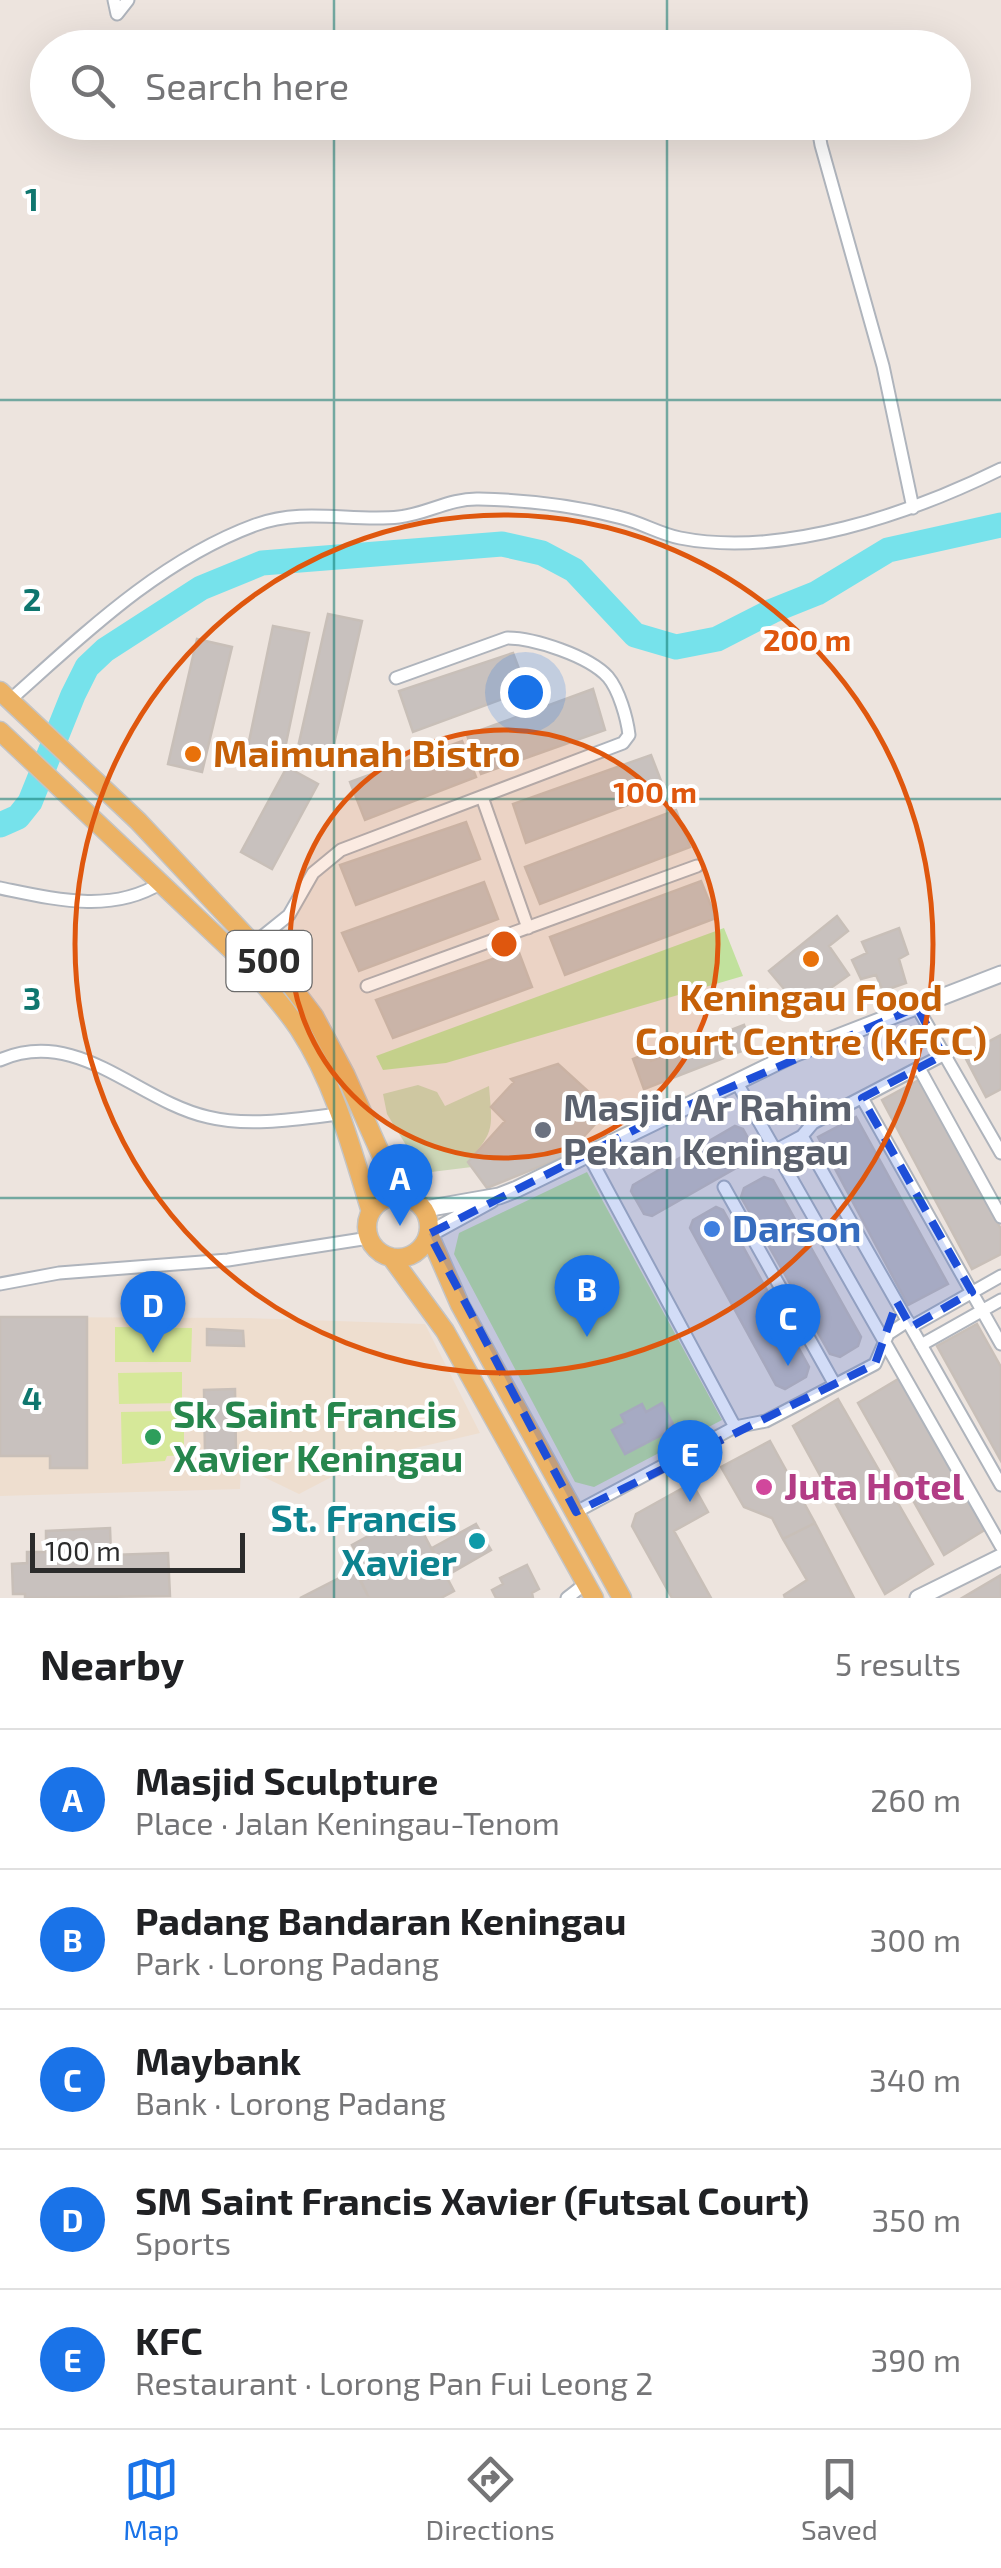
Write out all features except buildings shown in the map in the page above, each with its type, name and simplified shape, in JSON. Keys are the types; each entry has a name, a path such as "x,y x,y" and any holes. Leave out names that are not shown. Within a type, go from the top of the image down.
{"main road":[{"name":"500","path":"5,696 138,821 254,944 314,1016 345,1074 399,1195"},
{"name":"500","path":"0,731 244,962 278,999 314,1053 338,1114 370,1212 369,1238"},
{"path":"370,1212 382,1200 399,1195 413,1199 424,1209 430,1225 425,1243 410,1256 391,1257"},
{"path":"429,1234 460,1304 622,1598"},
{"path":"369,1238 374,1247 391,1257 445,1331 590,1591"}],"street":[{"path":"114,0 117,14 128,0"},
{"path":"819,140 883,366 913,508"},
{"path":"5,696 146,584 226,537 288,516 402,517 458,499 478,499 580,508 683,538 782,541 913,508 1001,468"},
{"path":"254,944 296,908 313,873 341,850 622,743 629,735 611,680 600,670 524,638 507,638 396,678"},
{"path":"482,797 528,928"},
{"path":"367,986 697,866"},
{"path":"0,888 56,899 101,902 142,895 161,883"},
{"path":"429,1234 499,1196 794,1054 1001,974"},
{"path":"918,1006 1001,1153"},
{"path":"0,1060 38,1051 74,1055 211,1118 263,1120 338,1114"},
{"path":"774,1151 802,1136 814,1123 943,1056"},
{"path":"919,1068 1001,1217"},
{"path":"737,1084 1001,1546"},
{"path":"862,1098 1001,1344"},
{"path":"802,1136 1001,1485"},
{"path":"588,1154 734,1427"},
{"path":"724,1187 834,1383"},
{"path":"424,1209 499,1196"},
{"path":"0,1284 71,1272 228,1260 369,1238"},
{"path":"576,1512 734,1427 766,1421 874,1364 890,1332 1001,1276"},
{"path":"921,1345 1001,1300"},
{"path":"918,1598 1001,1557"},
{"path":"567,1598 590,1591"}],"highlighted area":[{"path":"917,1007 943,1055 862,1098 972,1292 911,1327 897,1302 875,1364 576,1512 429,1234 652,1121"}],"shaded area":[{"path":"0,1317 248,1318 425,1324 480,1433 364,1460 299,1494 241,1466 240,1489 0,1496"}],"green space":[{"path":"724,928 743,976 446,1063 383,1070 376,1056"},
{"path":"418,1085 437,1092 445,1106 489,1086 490,1127 484,1142 468,1161 472,1167 423,1173 387,1114 383,1094"},
{"path":"587,1172 722,1420 594,1487 575,1482 454,1254 459,1233"},
{"path":"115,1327 192,1328 191,1362 115,1362"},
{"path":"182,1372 182,1403 119,1404 118,1373"},
{"name":"Sk Saint Francis Xavier Keningau","path":"184,1411 184,1455 167,1456 165,1461 122,1464 121,1412"}],"waterway":[{"path":"0,825 18,817 30,802 87,667 105,650 201,588 262,563 502,544 542,553 574,570 635,635 676,647 717,639 817,593 888,550 1001,525"}],"place":[{"name":"Maimunah Bistro","path":"193,754"},
{"name":"Keningau Food Court Centre (KFCC)","path":"811,959"},
{"name":"Masjid Ar Rahim Pekan Keningau","path":"543,1130"},
{"name":"Masjid Sculpture","path":"400,1226"},
{"name":"Darson","path":"712,1229"},
{"name":"Padang Bandaran Keningau","path":"587,1337"},
{"name":"SM Saint Francis Xavier (Futsal Court)","path":"153,1353"},
{"name":"Maybank","path":"788,1366"},
{"name":"Sk Saint Francis Xavier Keningau","path":"153,1437"},
{"name":"Juta Hotel","path":"764,1487"},
{"name":"KFC","path":"690,1502"},
{"name":"St. Francis Xavier","path":"477,1541"}]}
